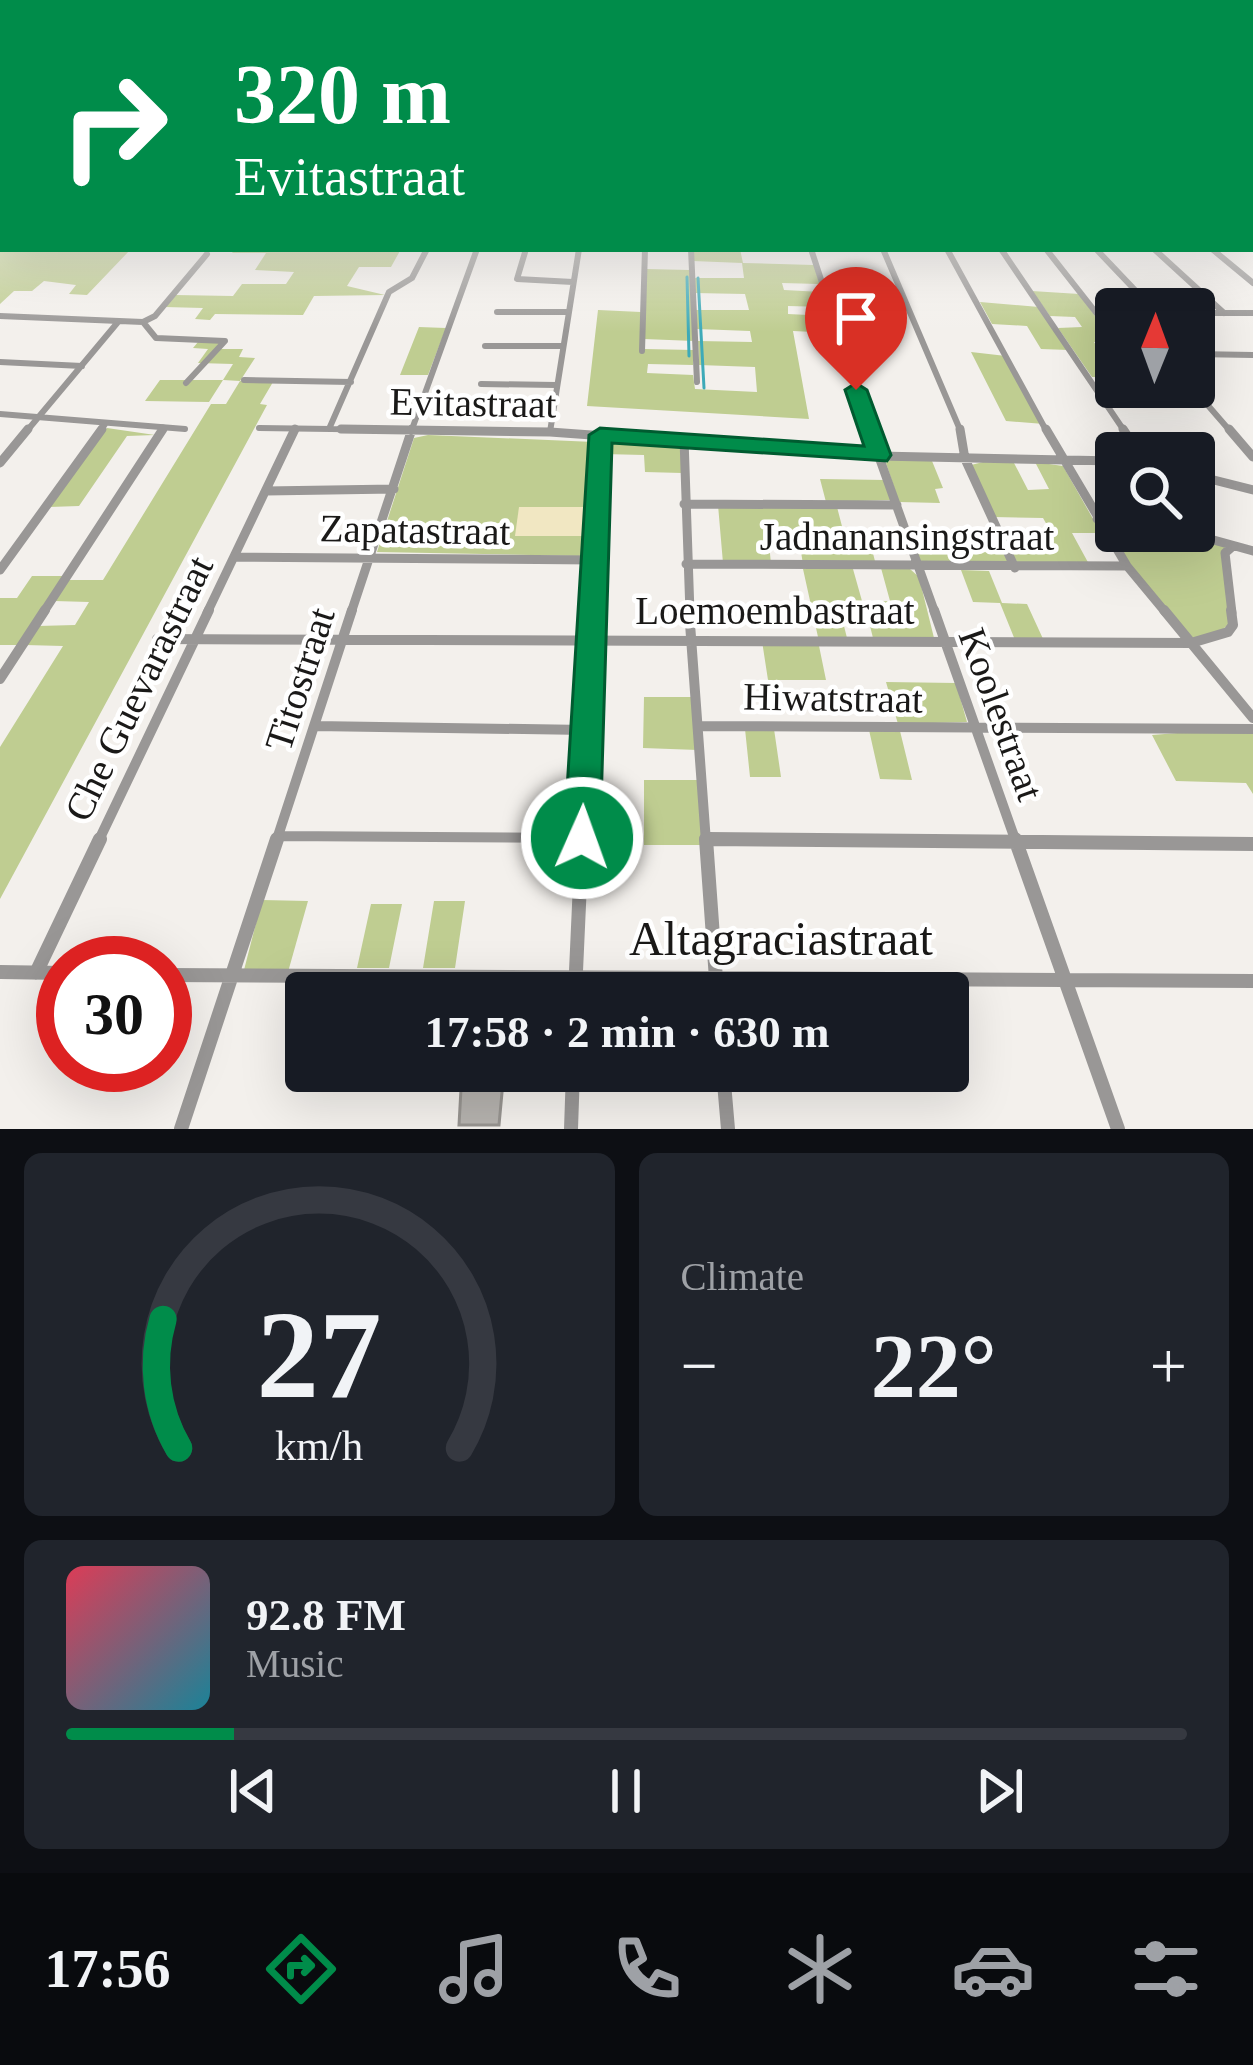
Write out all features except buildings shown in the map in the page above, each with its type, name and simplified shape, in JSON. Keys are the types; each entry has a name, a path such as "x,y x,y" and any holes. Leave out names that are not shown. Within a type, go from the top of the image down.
{"street":[{"path":"329,429 389,292 412,278 425,252"},
{"name":"Titostraat","path":"181,1129 476,252"},
{"path":"521,252 517,279 573,281"},
{"path":"550,432 578,252"},
{"path":"641,351 645,252"},
{"path":"691,252 697,382"},
{"name":"Koolestraat","path":"812,252 879,455 1118,1129"},
{"path":"884,252 962,434 964,459 1016,568"},
{"path":"949,252 1095,516"},
{"path":"1003,252 1125,432"},
{"path":"1048,252 1095,311"},
{"path":"1099,252 1133,288"},
{"path":"1157,252 1224,313"},
{"path":"1216,252 1253,283"},
{"path":"143,322 155,316 207,254"},
{"path":"497,312 568,312"},
{"path":"1215,313 1253,313"},
{"path":"0,316 143,322 150,325 155,338 225,341 186,383"},
{"path":"0,463 118,322"},
{"path":"485,346 562,346"},
{"path":"1215,354 1253,355"},
{"path":"1239,355 1253,368"},
{"path":"0,362 82,365"},
{"path":"244,380 351,382"},
{"path":"481,384 556,385"},
{"path":"1210,408 1253,457"},
{"path":"0,414 185,429"},
{"path":"0,570 106,423"},
{"name":"Evitastraat","path":"259,428 550,432 879,455 1095,461"},
{"path":"0,680 163,429"},
{"name":"Che Guevarastraat","path":"54,936 295,429"},
{"path":"576,972 600,435"},
{"path":"685,439 686,564 715,972"},
{"path":"1215,480 1253,490"},
{"path":"266,490 394,489"},
{"path":"684,504 897,505"},
{"path":"1215,541 1253,551"},
{"path":"1190,643 1228,632 1233,625 1225,553 1233,546"},
{"path":"1118,552 1253,718"},
{"name":"Zapatastraat","path":"234,556 595,560"},
{"name":"Jadnanansingstraat","path":"686,564 1127,566"},
{"name":"Loemoembastraat","path":"157,639 1190,643"},
{"path":"315,726 586,730"},
{"name":"Hiwatstraat","path":"700,726 1253,729"},
{"path":"279,836 582,838"},
{"path":"708,839 1015,838 1253,844"},
{"path":"0,972 36,973"},
{"name":"Altagraciastraat","path":"192,975 285,976"},
{"name":"Altagraciastraat","path":"969,981 1253,981"},
{"path":"571,1129 572,1092"},
{"path":"725,1092 728,1129"}],"green space":[{"path":"0,252 128,252 87,295 69,294 76,285 44,281 32,291 14,291 0,304"},
{"path":"399,252 391,267 359,267 347,286 385,295 314,296 303,315 215,314 210,320 195,319 203,308 165,307 175,295 233,296 242,284 286,284 294,272 255,270 266,253 232,253"},
{"path":"693,252 741,252 743,263 814,265 820,284 782,283 784,290 822,292 826,307 788,306 788,314 829,316 834,333 793,331 809,419 587,406 598,310 641,312 644,349 693,350 693,365 648,364 647,373 693,375 695,389 757,392 755,367 699,365 698,341 752,342 750,331 697,329 696,310 749,310 745,294 695,293 694,278 744,278 742,263 693,261"},
{"path":"646,269 690,270 694,341 644,339"},
{"path":"1032,291 1079,294 1095,316 1095,377 1058,328 1082,327 1075,317 1050,316"},
{"path":"980,302 1039,307 1069,350 1041,349 1027,326 992,324"},
{"path":"419,327 446,328 428,375 400,375"},
{"path":"198,342 225,342 221,349 243,349 239,357 255,358 240,381 223,380 233,364 198,363 208,349 193,348"},
{"path":"971,352 1006,356 1044,424 1006,421"},
{"path":"160,380 223,380 209,402 145,401"},
{"path":"240,381 273,382 260,404 267,405 0,899 0,747 63,646 25,645 38,626 75,625 89,602 54,601 69,580 103,580 211,404 226,404"},
{"path":"107,428 155,435 127,436 79,506 49,507"},
{"path":"414,438 594,442 592,519 585,518 585,507 584,525 591,525 588,551 580,556 377,552"},
{"path":"603,440 680,442 682,473 645,472 644,455 603,454"},
{"path":"892,459 932,461 943,488 935,489 940,503 899,502 886,463"},
{"path":"1035,462 1063,466 1095,522 1095,533 1072,533 1090,566 1017,562 1000,533 1051,532 1043,518 993,517 971,465 1014,463 1028,490 1049,489"},
{"path":"820,479 885,480 891,500 826,502"},
{"path":"718,505 837,507 844,534 868,534 876,565 803,564 798,534 768,533 771,564 723,563"},
{"path":"912,541 999,541 1011,561 920,562"},
{"path":"1215,543 1225,546 1230,623 1221,631 1192,639 1121,552 1215,552"},
{"path":"881,568 910,569 919,577 934,638 873,638 864,602 890,601"},
{"path":"803,569 853,569 862,601 838,602 847,638 818,637"},
{"path":"961,570 989,571 1002,603 1027,604 1044,641 1015,640 1000,603 973,602"},
{"path":"32,576 65,576 18,645 0,645 0,598 17,598"},
{"path":"762,641 818,641 826,680 768,680"},
{"path":"886,682 956,683 967,722 898,724"},
{"path":"644,697 694,697 698,750 643,748"},
{"path":"745,729 774,729 781,777 750,777"},
{"path":"869,730 900,731 912,780 880,779"},
{"path":"1253,733 1253,794 1246,783 1176,781 1152,735"},
{"path":"644,780 700,780 704,845 644,845"},
{"path":"262,900 308,901 288,972 244,970"},
{"path":"434,901 465,901 455,968 423,968"},
{"path":"371,904 402,904 389,968 357,968"}],"sand":[{"path":"519,507 586,507 584,536 515,536"}],"waterway":[{"path":"687,277 689,356"},
{"path":"698,278 704,388"}],"route":[{"path":"582,838 600,435 879,455 856,390"}]}
